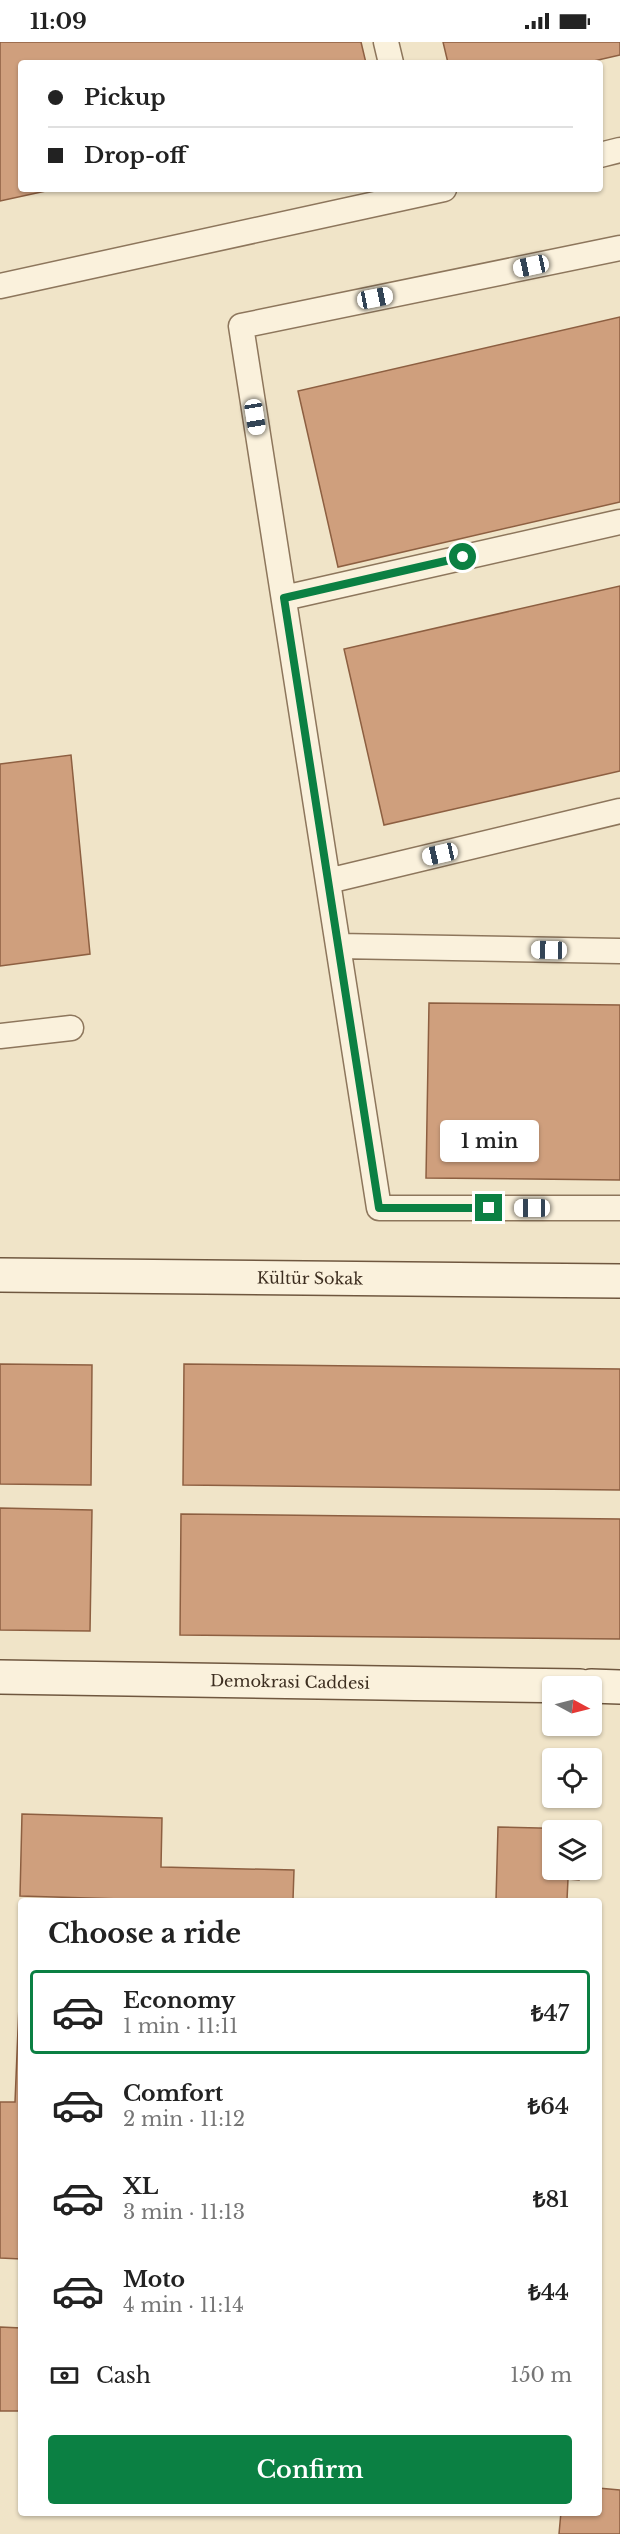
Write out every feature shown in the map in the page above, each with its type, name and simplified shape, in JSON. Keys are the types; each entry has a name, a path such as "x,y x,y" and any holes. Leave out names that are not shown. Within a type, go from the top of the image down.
{"street":[{"name":"Kültür Sokak","path":"0,1275 620,1281"},
{"name":"Demokrasi Caddesi","path":"0,1677 542,1685"},
{"path":"602,1686 620,1687"}],"lane":[{"path":"386,42 390,60"},
{"path":"603,154 620,150"},
{"path":"0,286 424,192"},
{"path":"620,248 241,326 379,1208 620,1208"},
{"path":"284,598 620,522"},
{"path":"328,881 620,811"},
{"path":"338,946 620,951"},
{"path":"0,1036 72,1028"}],"building":[{"path":"0,42 361,42 365,60 18,60 18,192 41,192 0,201"},
{"path":"443,42 620,42 620,55 598,60 447,60"},
{"path":"620,317 620,502 338,567 298,391"},
{"path":"620,586 620,771 384,825 344,649"},
{"path":"71,755 90,954 0,966 0,764"},
{"path":"429,1003 620,1005 620,1180 426,1178"},
{"path":"0,1364 92,1365 91,1485 0,1484"},
{"path":"184,1364 620,1369 620,1490 183,1485"},
{"path":"0,1508 92,1510 90,1631 0,1630"},
{"path":"181,1514 620,1519 620,1639 180,1635"},
{"path":"22,1814 162,1818 161,1867 294,1870 293,1898 20,1896"},
{"path":"498,1827 542,1828 542,1880 568,1880 567,1898 496,1898"},
{"path":"18,2029 18,2259 0,2258 0,2102 15,2102"},
{"path":"0,2327 18,2328 18,2411 0,2411"},
{"path":"602,2488 620,2490 620,2534 559,2534 561,2516 602,2516"}],"route":[{"path":"463,557 284,598 379,1208 489,1208"}]}
